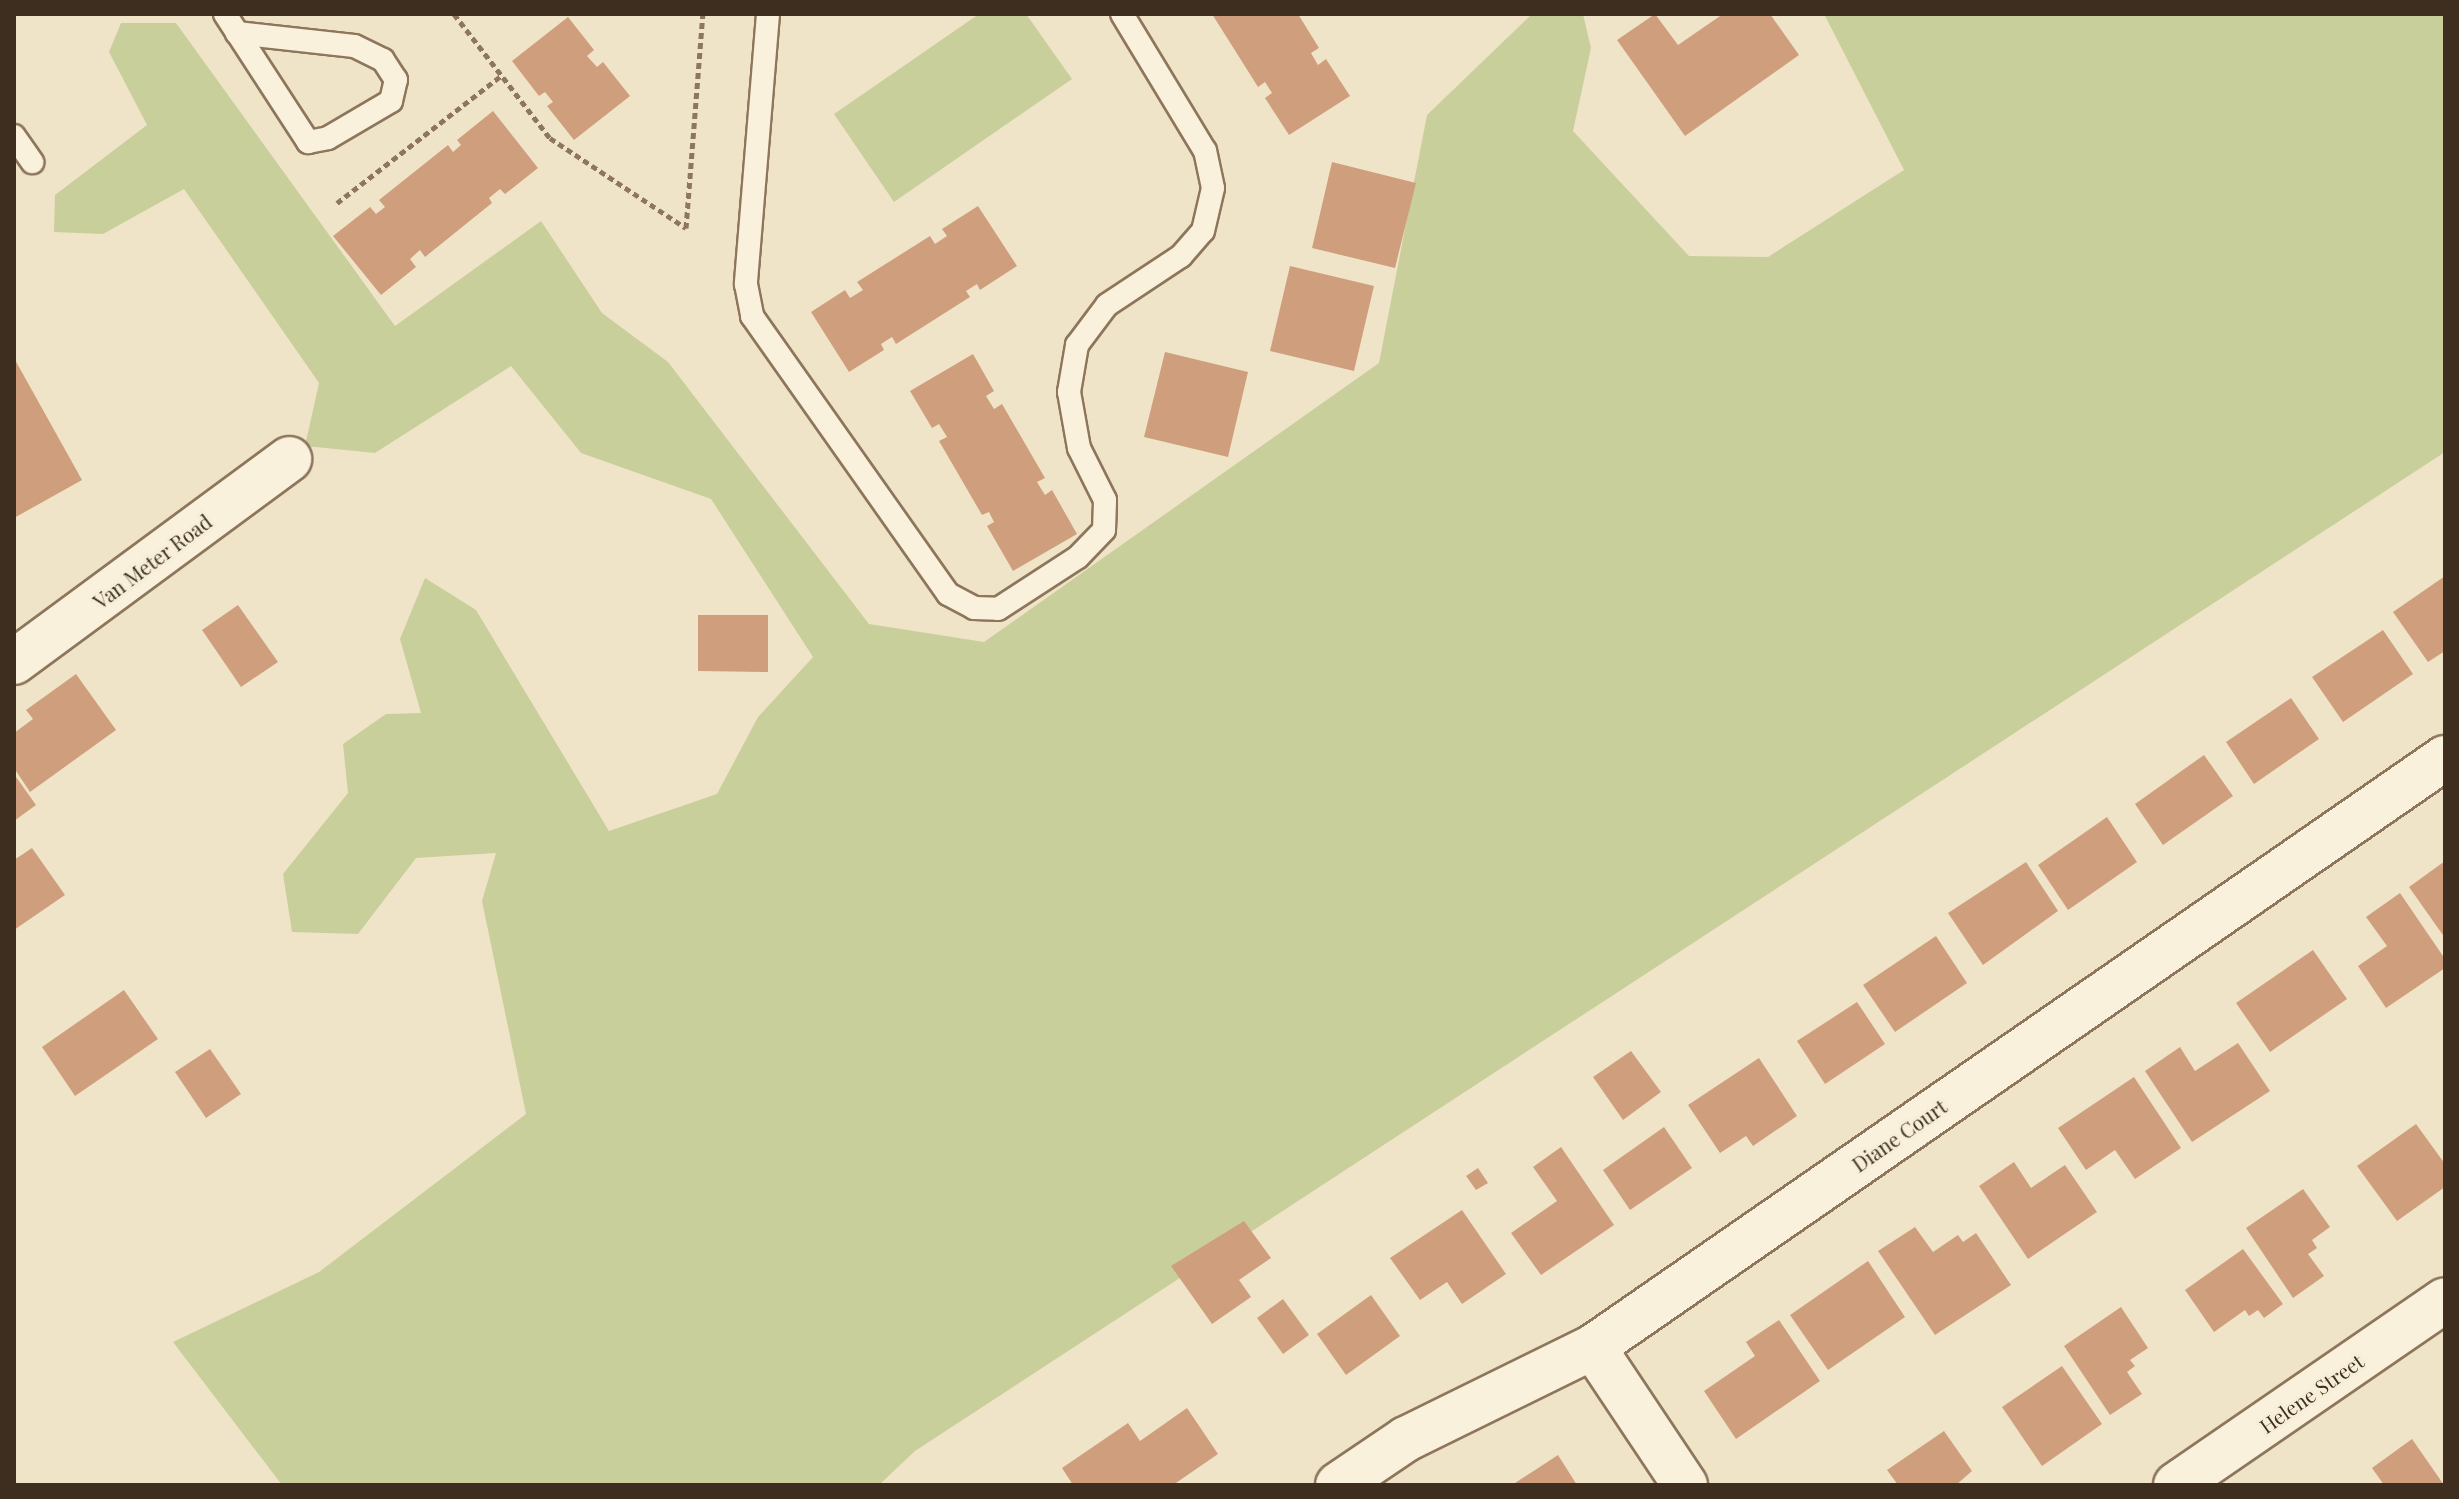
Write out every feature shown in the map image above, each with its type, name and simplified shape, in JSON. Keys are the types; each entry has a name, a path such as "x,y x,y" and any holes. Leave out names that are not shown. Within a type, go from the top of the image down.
{"street":[{"name":"Van Meter Road","path":"14,662 289,459"},
{"name":"Diane Court","path":"1338,1485 1406,1439 1593,1347 2445,758"},
{"name":"Helene Street","path":"2176,1485 2222,1472 2445,1300"},
{"path":"1593,1347 1685,1485"}],"lane":[{"path":"225,14 237,33 308,142 328,138 391,101 396,80 383,60 354,46 237,33"},
{"path":"768,14 746,284 752,316 948,594 974,608 998,609 1078,557 1104,530 1105,500 1079,448 1069,392 1077,345 1107,305 1181,256 1203,231 1213,188 1205,151 1122,14"},
{"path":"14,136 32,162"}],"path":[{"path":"454,14 550,138 686,228 703,14"},
{"path":"337,203 501,76"}],"green space":[{"path":"979,14 1026,14 1072,79 894,202 834,114"},
{"path":"1532,14 1583,14 1591,48 1573,131 1689,256 1768,257 1904,170 1824,14 2445,14 2445,452 915,1451 879,1485 282,1485 173,1342 319,1272 526,1114 482,901 496,853 416,858 358,934 292,932 283,874 348,793 343,744 386,714 421,713 400,639 425,578 476,610 609,831 717,794 758,717 813,657 711,499 581,453 511,366 375,453 305,446 319,383 184,189 103,234 54,232 55,195 147,125 109,52 121,23 176,23 395,326 541,221 602,313 668,362 869,624 984,642 1379,363 1427,115"}],"building":[{"path":"1212,14 1298,14 1319,48 1311,53 1318,65 1326,59 1350,96 1289,135 1265,98 1272,93 1265,82 1258,87"},
{"path":"1655,14 1678,45 1723,14 1770,14 1799,55 1685,136 1617,40"},
{"path":"568,17 594,50 587,56 597,67 603,62 630,96 574,140 547,106 553,102 545,92 539,96 512,61"},
{"path":"493,111 538,168 505,194 500,189 489,198 492,203 425,257 420,250 410,259 416,267 381,295 333,236 370,207 376,214 385,207 379,200 448,145 453,152 461,145 457,140"},
{"path":"1332,162 1416,183 1395,268 1312,248"},
{"path":"978,206 1017,266 980,290 977,284 966,291 970,297 896,344 892,337 881,344 884,350 849,372 811,312 845,290 850,298 863,290 857,282 930,236 935,244 947,236 942,229"},
{"path":"1290,266 1374,286 1354,371 1270,351"},
{"path":"1165,352 1248,372 1228,457 1144,437"},
{"path":"973,354 994,391 986,396 994,409 1002,404 1045,478 1037,482 1045,495 1052,490 1077,534 1013,571 987,526 994,522 989,512 982,515 939,441 947,437 939,424 932,428 910,391"},
{"path":"14,358 82,480 14,518"},
{"path":"2445,576 2445,651 2428,662 2393,612"},
{"path":"238,605 278,662 241,687 202,630"},
{"path":"698,615 768,615 768,672 698,671"},
{"path":"2383,630 2413,674 2343,722 2312,677"},
{"path":"76,674 116,730 30,792 14,768 14,733 33,719 26,710"},
{"path":"2291,698 2319,739 2254,784 2226,742"},
{"path":"2204,755 2233,796 2163,845 2135,804"},
{"path":"14,774 36,805 14,821"},
{"path":"2107,817 2137,862 2068,910 2038,865"},
{"path":"32,848 65,895 14,930 14,860"},
{"path":"2445,861 2445,938 2409,887"},
{"path":"2026,862 2058,911 1983,965 1948,913"},
{"path":"2400,893 2445,959 2445,968 2386,1008 2358,966 2387,946 2366,917"},
{"path":"1936,936 1967,983 1895,1032 1863,985"},
{"path":"2313,950 2347,999 2270,1052 2236,1003"},
{"path":"124,990 158,1039 75,1096 42,1047"},
{"path":"1857,1002 1885,1044 1825,1084 1797,1041"},
{"path":"2238,1043 2270,1091 2192,1142 2145,1071 2180,1047 2195,1071"},
{"path":"210,1049 241,1094 206,1118 175,1072"},
{"path":"1631,1051 1661,1092 1623,1120 1593,1077"},
{"path":"1759,1058 1797,1116 1753,1146 1746,1136 1720,1153 1688,1105"},
{"path":"2134,1077 2181,1148 2135,1179 2115,1150 2086,1170 2058,1128"},
{"path":"2416,1124 2445,1164 2445,1187 2397,1221 2357,1166"},
{"path":"1664,1127 1692,1168 1630,1210 1603,1170"},
{"path":"1561,1147 1614,1225 1541,1275 1511,1233 1557,1201 1533,1167"},
{"path":"2014,1162 2031,1188 2065,1165 2097,1212 2028,1259 1979,1186"},
{"path":"1478,1168 1488,1183 1476,1190 1466,1176"},
{"path":"2303,1189 2330,1227 2312,1240 2317,1248 2308,1254 2324,1276 2293,1298 2246,1228"},
{"path":"1462,1210 1506,1274 1462,1304 1447,1282 1420,1300 1390,1258"},
{"path":"1244,1221 1271,1258 1239,1280 1251,1297 1212,1324 1171,1266"},
{"path":"1915,1227 1933,1252 1958,1235 1963,1242 1976,1233 2011,1285 1935,1335 1878,1251"},
{"path":"2243,1249 2283,1304 2264,1318 2258,1310 2249,1316 2245,1310 2214,1332 2185,1290"},
{"path":"1868,1261 1905,1317 1828,1370 1790,1315"},
{"path":"1371,1295 1400,1336 1346,1375 1317,1334"},
{"path":"1283,1299 1309,1335 1283,1354 1257,1318"},
{"path":"2121,1307 2148,1348 2130,1360 2135,1366 2127,1372 2142,1394 2110,1415 2064,1346"},
{"path":"1779,1320 1820,1381 1736,1439 1704,1391 1755,1356 1746,1342"},
{"path":"2062,1366 2102,1424 2042,1466 2002,1407"},
{"path":"1187,1408 1218,1454 1173,1485 1073,1485 1062,1468 1128,1423 1140,1441"},
{"path":"1944,1431 1972,1471 1956,1485 1898,1485 1887,1470"},
{"path":"2412,1439 2444,1485 2384,1485 2372,1468"},
{"path":"1558,1455 1577,1485 1512,1485"}]}
